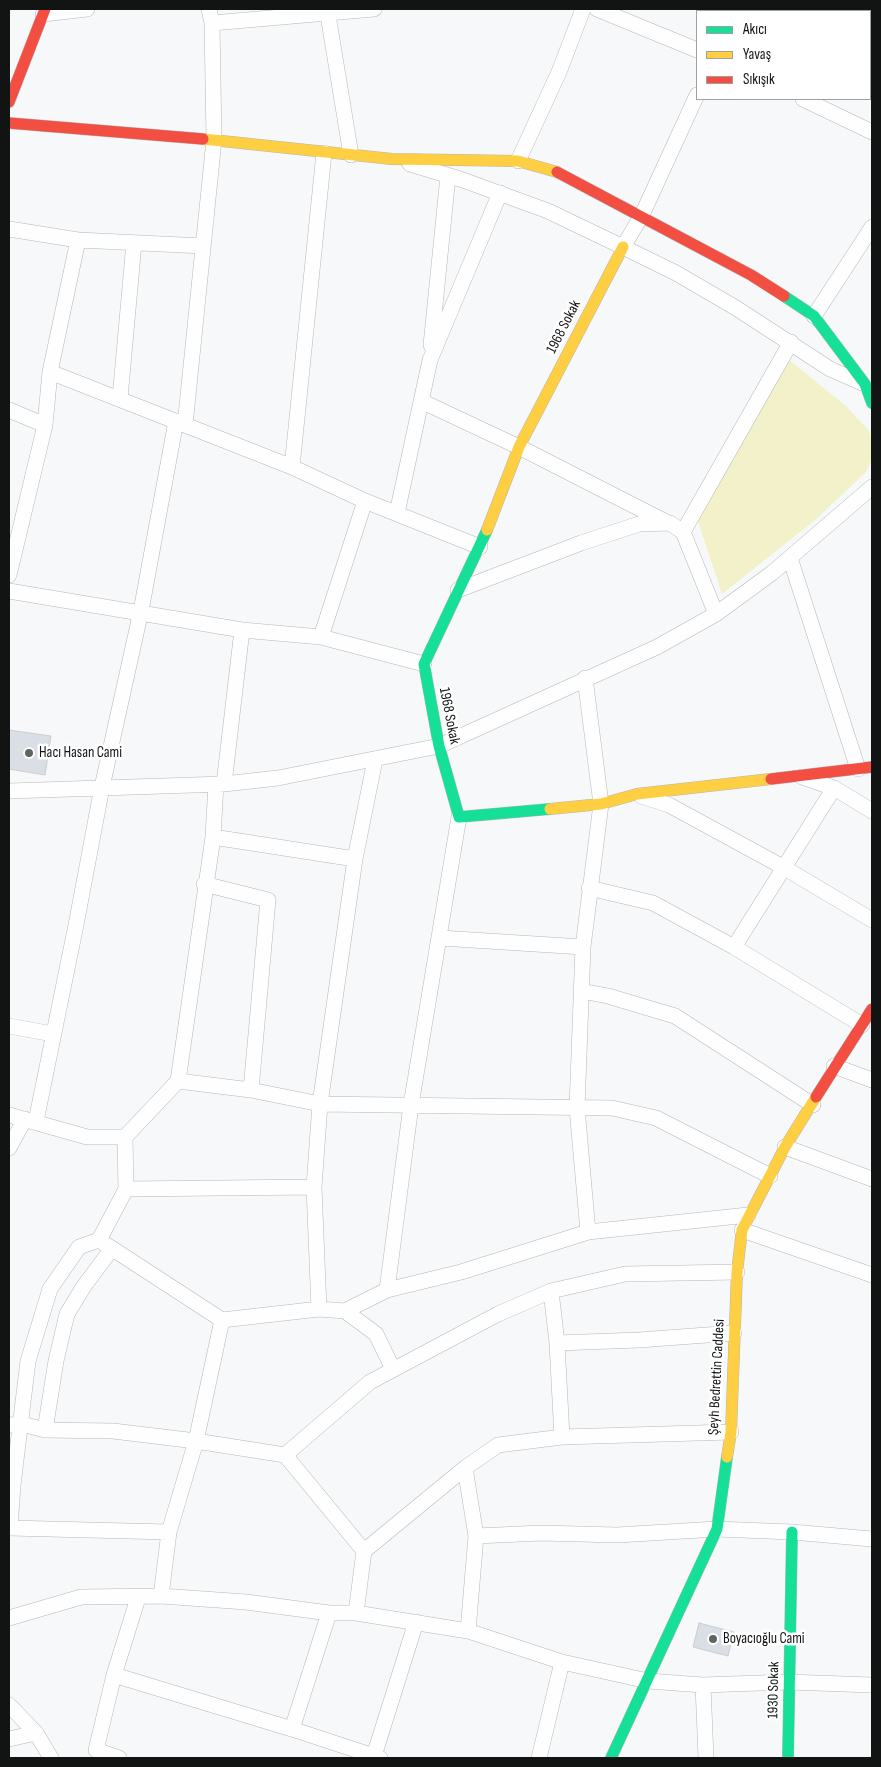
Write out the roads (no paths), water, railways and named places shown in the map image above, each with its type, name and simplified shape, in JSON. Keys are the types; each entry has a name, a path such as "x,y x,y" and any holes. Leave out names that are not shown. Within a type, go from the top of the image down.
{"street":[{"path":"9,102 44,11 87,9"},
{"path":"9,1148 31,1120 53,1034 102,787 180,423 203,246 214,140 211,16 374,9"},
{"path":"518,161 559,72 583,9"},
{"path":"597,9 696,50"},
{"path":"328,11 351,155"},
{"path":"623,247 642,215 696,97"},
{"path":"805,100 872,132"},
{"path":"9,123 214,140 392,159 518,161 563,174 751,275 814,316 865,384 872,403"},
{"path":"292,467 324,153"},
{"path":"392,159 500,193 548,211 676,274 791,342 830,368 865,384"},
{"path":"397,513 429,364 448,176"},
{"path":"429,364 500,193"},
{"path":"814,316 872,227"},
{"path":"9,229 78,240 203,246"},
{"path":"9,575 45,425 50,372 78,240"},
{"path":"120,398 134,243"},
{"name":"1968 Sokak","path":"459,817 439,746 424,664 480,547 518,447 623,247"},
{"path":"683,532 791,342"},
{"path":"50,372 292,467 365,501 480,547"},
{"path":"421,402 518,447 670,523 683,532 716,614"},
{"path":"9,410 45,425"},
{"path":"9,791 220,784 278,778 439,746 584,678 656,647 716,614 790,558 872,487"},
{"path":"321,637 365,501"},
{"path":"458,590 581,543 639,524 670,523"},
{"path":"387,1290 411,1105 459,817 600,804 638,794 865,768 790,558"},
{"path":"9,591 141,611 242,630 321,637 424,664"},
{"path":"45,1430 56,1361 67,1314 105,1245 126,1189 125,1137 178,1080 204,884 242,630"},
{"path":"584,678 600,804 589,888 584,947 576,1108 588,1232"},
{"path":"319,1310 314,1187 320,1104 355,858 374,760"},
{"path":"797,775 834,788 872,811"},
{"path":"734,947 834,788"},
{"path":"638,794 669,805 783,867 872,920"},
{"path":"212,837 355,858"},
{"path":"204,884 268,900 251,1090"},
{"path":"589,888 654,903 734,947 862,1025"},
{"path":"440,938 584,947"},
{"path":"581,990 676,1016 813,1105"},
{"name":"Şeyh Bedrettin Caddesi","path":"611,1758 717,1528 731,1432 737,1272 742,1230 748,1215 785,1147 813,1105 834,1066 872,1009"},
{"path":"9,1026 53,1034"},
{"path":"834,1066 872,1080"},
{"path":"178,1080 251,1090 320,1104 612,1108 656,1118 770,1176"},
{"path":"9,1114 87,1137 125,1137"},
{"path":"785,1147 872,1179"},
{"path":"126,1189 314,1187"},
{"path":"169,1532 9,1528 13,1485 15,1424 28,1361 50,1290 79,1247 105,1245 222,1320 319,1310 346,1310 387,1290 461,1272 588,1232 748,1215"},
{"path":"742,1230 871,1271"},
{"path":"285,1455 370,1382 498,1314 551,1291 625,1274 737,1272"},
{"path":"551,1291 557,1343 562,1437"},
{"path":"346,1310 376,1334 393,1369"},
{"path":"161,1596 169,1532 196,1441 222,1320"},
{"path":"557,1343 639,1340 734,1333"},
{"path":"15,1424 45,1430 113,1431 196,1441 285,1455 364,1551"},
{"path":"356,1613 364,1551 465,1468 498,1445 562,1437 731,1432"},
{"path":"465,1468 476,1536 468,1631"},
{"path":"476,1536 542,1533 617,1535 717,1528 872,1539"},
{"name":"1930 Sokak","path":"788,1758 792,1532"},
{"path":"9,1618 82,1597 138,1598 161,1596 246,1602 329,1613 356,1613 468,1631 562,1662 648,1680 703,1685 788,1682 872,1685"},
{"path":"119,1758 96,1750 114,1675 138,1598"},
{"path":"292,1729 329,1613"},
{"path":"114,1675 377,1757 416,1622"},
{"path":"539,1758 562,1662"},
{"path":"703,1685 706,1758"},
{"path":"9,1705 36,1733 51,1758"},
{"path":"9,1739 36,1733"}],"place":[{"name":"Hacı Hasan Cami","path":"29,753"},
{"name":"Boyacıoğlu Cami","path":"713,1639"}]}
